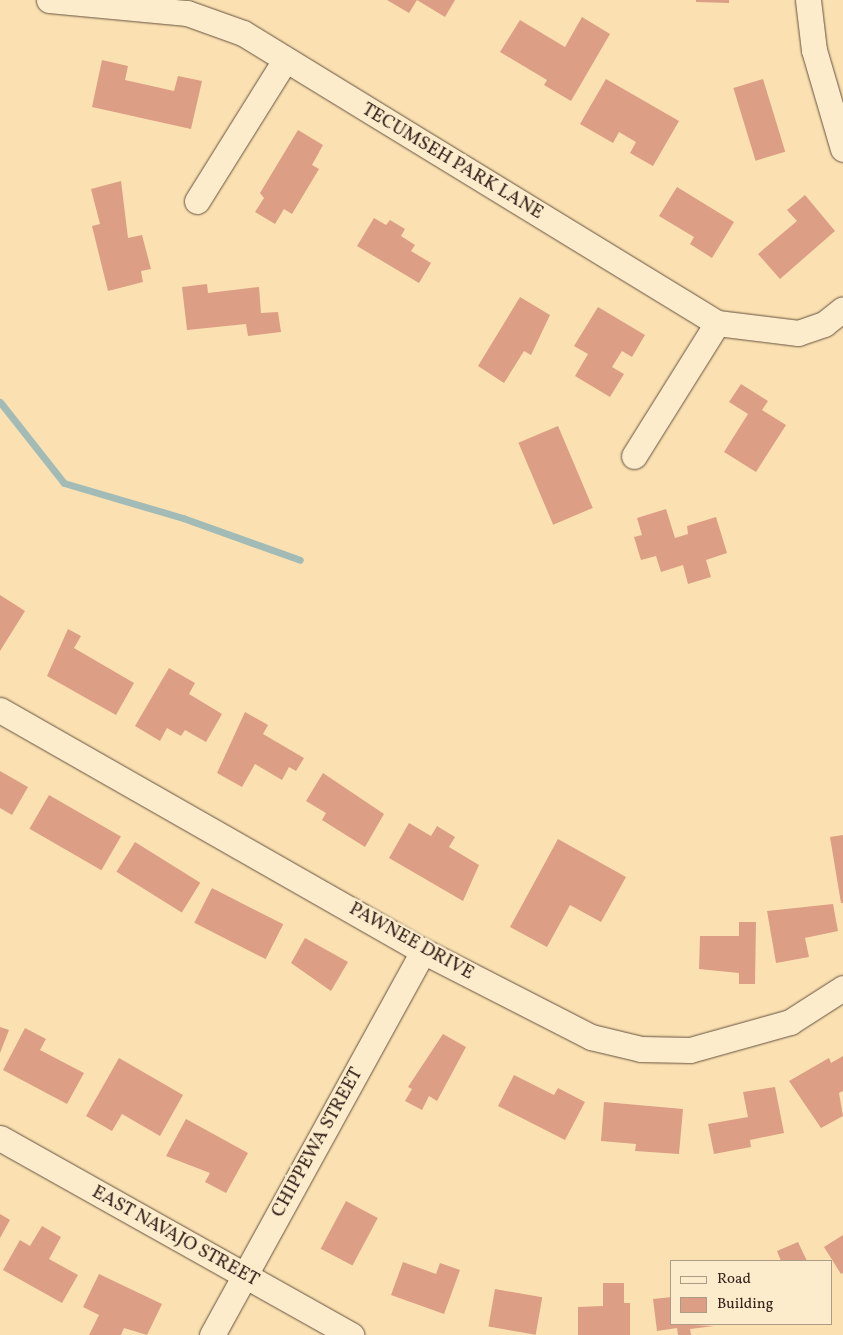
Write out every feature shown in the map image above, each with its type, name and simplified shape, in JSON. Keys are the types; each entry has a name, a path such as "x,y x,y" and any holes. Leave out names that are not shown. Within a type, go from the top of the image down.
{"street":[{"name":"TECUMSEH PARK LANE","path":"49,0 187,13 243,33 717,323 798,333 824,324 843,309"},
{"path":"808,0 814,50 843,148"},
{"path":"197,201 285,60"},
{"path":"634,456 717,323"},
{"name":"PAWNEE DRIVE","path":"0,710 423,951 592,1037 641,1049 690,1050 742,1039 790,1022 843,988"},
{"name":"CHIPPEWA STREET","path":"212,1335 423,951"},
{"name":"EAST NAVAJO STREET","path":"0,1138 351,1335"}],"building":[{"path":"387,0 417,0 409,13"},
{"path":"417,0 455,0 445,17"},
{"path":"696,0 729,0 729,3 696,2"},
{"path":"582,17 610,34 571,101 544,85 547,80 500,52 520,20 565,47"},
{"path":"102,60 128,66 125,80 174,91 178,76 202,81 191,129 92,107"},
{"path":"606,79 679,121 653,166 630,153 636,142 619,132 613,143 580,124"},
{"path":"763,79 785,152 756,161 733,88"},
{"path":"298,130 323,145 312,165 319,169 292,214 284,209 275,224 255,212 264,198 260,193"},
{"path":"121,181 128,238 142,235 151,269 141,271 143,282 108,291 92,226 100,224 91,189"},
{"path":"677,187 734,222 712,258 690,244 694,237 659,216"},
{"path":"805,195 835,231 780,279 758,254 797,221 787,210"},
{"path":"374,218 386,225 390,220 405,229 401,236 415,245 411,251 431,263 419,283 357,246"},
{"path":"207,284 208,293 259,287 261,313 278,312 281,332 248,336 246,324 187,330 182,287"},
{"path":"520,297 550,315 531,355 524,351 504,383 478,366"},
{"path":"598,307 645,335 632,357 622,351 612,367 624,374 610,397 575,376 588,354 574,346"},
{"path":"741,384 768,401 762,410 786,425 756,472 724,452 748,414 729,402"},
{"path":"558,426 593,508 553,525 518,443"},
{"path":"666,509 675,538 688,534 687,526 716,517 727,553 706,560 711,577 688,584 683,565 661,572 656,556 641,560 634,537 642,535 637,518"},
{"path":"0,595 25,611 0,651"},
{"path":"68,629 81,636 74,648 134,683 116,715 47,676"},
{"path":"169,668 195,683 189,694 222,714 206,742 185,730 181,736 167,728 160,741 135,726"},
{"path":"245,712 268,725 263,734 304,758 296,771 289,767 282,780 255,764 242,787 217,773"},
{"path":"0,771 28,787 12,815 0,808"},
{"path":"323,773 384,814 365,847 322,820 326,813 306,801"},
{"path":"49,795 121,836 101,870 30,829"},
{"path":"409,823 431,836 437,826 455,837 449,847 479,865 463,901 389,858"},
{"path":"843,835 843,903 841,903 830,837"},
{"path":"558,839 626,877 601,922 570,905 547,947 510,927"},
{"path":"135,842 200,883 182,912 116,872"},
{"path":"212,888 283,924 266,959 194,923"},
{"path":"833,904 838,931 805,938 809,957 776,963 767,911"},
{"path":"739,922 756,922 755,984 739,984 739,973 699,969 700,936 739,936"},
{"path":"305,938 348,962 331,991 291,963"},
{"path":"0,1027 9,1030 0,1053"},
{"path":"25,1028 46,1039 40,1050 84,1073 67,1104 3,1070"},
{"path":"443,1034 466,1047 437,1101 429,1096 422,1110 405,1101 412,1089 408,1087"},
{"path":"843,1056 843,1091 839,1093 843,1116 821,1128 789,1081 829,1058 831,1063"},
{"path":"119,1058 183,1095 160,1136 122,1114 112,1131 86,1116"},
{"path":"514,1075 554,1095 558,1088 585,1102 565,1140 498,1106"},
{"path":"775,1087 784,1133 750,1140 751,1147 714,1154 708,1124 748,1117 743,1092"},
{"path":"604,1102 683,1109 679,1154 635,1151 636,1144 601,1141"},
{"path":"186,1119 248,1153 226,1193 205,1182 210,1173 166,1156"},
{"path":"346,1201 378,1218 352,1266 321,1249"},
{"path":"0,1214 10,1220 0,1238"},
{"path":"42,1226 61,1237 49,1259 78,1275 62,1303 3,1270 20,1240 30,1246"},
{"path":"843,1235 843,1273 841,1274 824,1247"},
{"path":"798,1242 807,1260 781,1260 777,1251"},
{"path":"403,1262 436,1274 440,1263 460,1270 444,1314 391,1295"},
{"path":"99,1274 162,1304 147,1335 124,1328 121,1335 89,1335 99,1315 83,1307"},
{"path":"603,1283 624,1283 624,1303 630,1303 630,1335 578,1335 578,1307 603,1306"},
{"path":"495,1289 542,1297 536,1335 488,1326"},
{"path":"670,1297 670,1325 714,1326 690,1329 691,1335 678,1335 677,1328 657,1331 653,1299"}],"waterway":[{"path":"0,402 64,483 183,518 300,560"}]}
